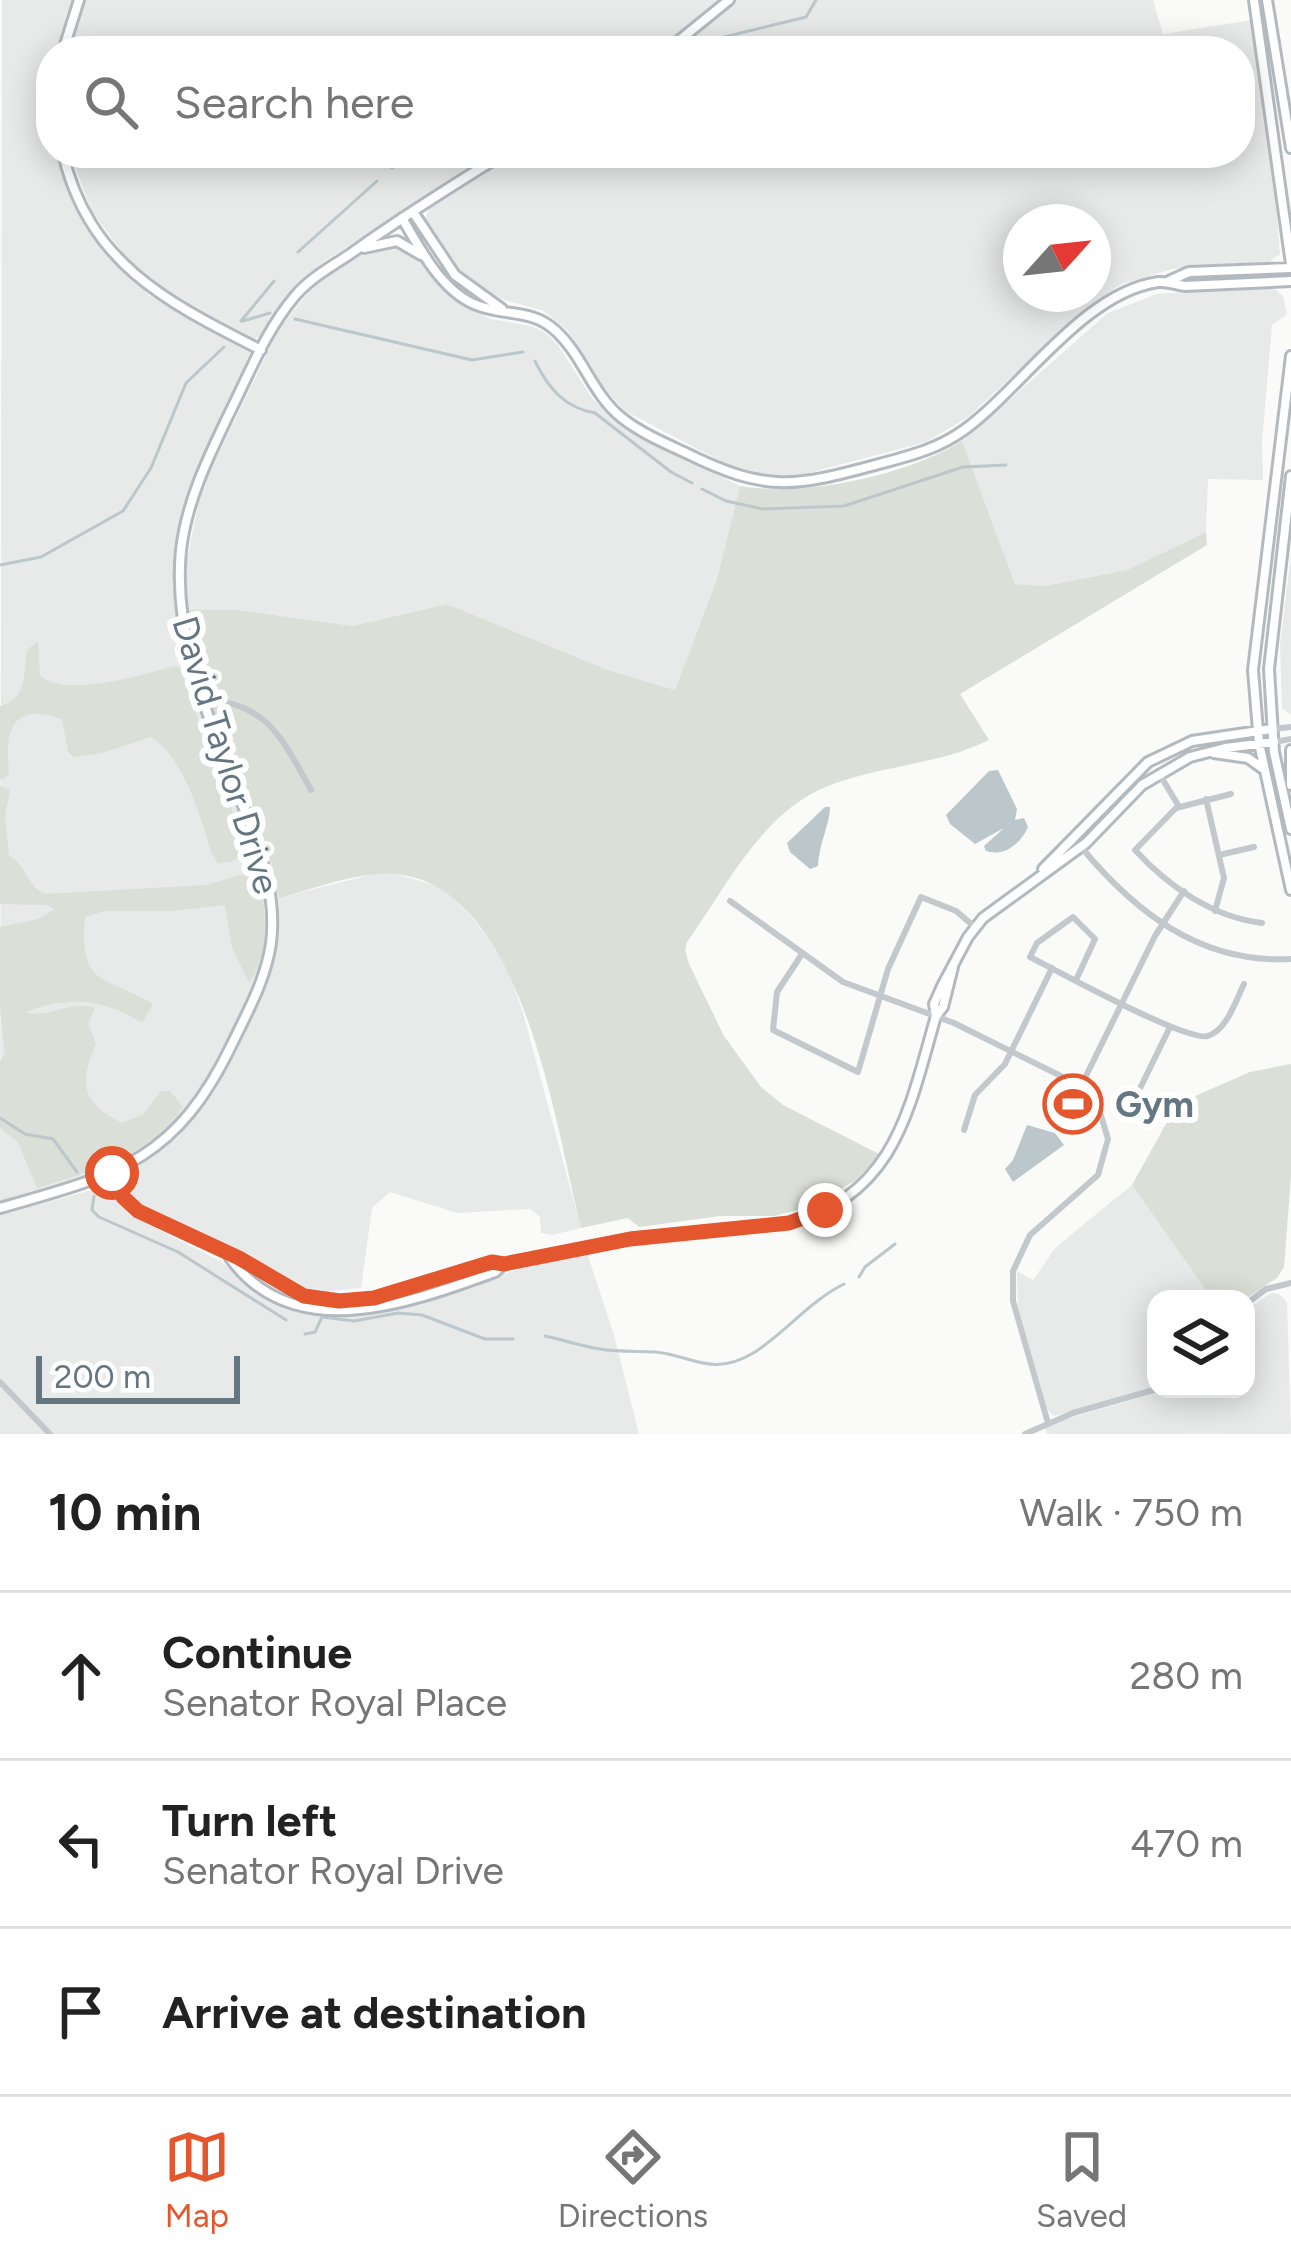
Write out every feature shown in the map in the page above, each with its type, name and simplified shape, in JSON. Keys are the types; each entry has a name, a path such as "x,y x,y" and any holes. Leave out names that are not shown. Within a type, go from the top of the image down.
{"street":[{"path":"68,36 79,0"},
{"path":"685,36 729,0"},
{"path":"346,256 395,241 414,249 470,302 536,317 556,331 602,398 638,429 733,475 787,484 841,475 943,443 973,423 1096,312 1138,288 1189,272 1291,266 1254,0"},
{"path":"1267,0 1291,148"},
{"path":"69,168 87,215 128,270 172,304 261,350"},
{"name":"David Taylor Drive","path":"0,1208 112,1173 156,1148 196,1109 249,1009 269,956 273,914 268,875 188,655 179,583 184,532 204,465 261,350 296,294 481,168"},
{"path":"412,212 455,275 502,309"},
{"path":"402,218 438,272"},
{"path":"1169,282 1185,286 1291,280"},
{"path":"1291,356 1254,652 1259,743 1291,890"},
{"path":"1291,476 1271,628 1272,729 1291,829"},
{"path":"203,700 237,704 272,726 311,790"},
{"path":"1078,843 1128,778 1148,762 1192,741 1291,727"},
{"path":"112,1173 134,1208 239,1258 298,1294 353,1300 391,1294 484,1264 630,1239 789,1223 836,1205 871,1177 895,1144 936,1016 944,1007 952,967 975,927 1158,772 1190,757 1291,739"},
{"path":"1291,750 1291,785"},
{"path":"1213,753 1249,758 1264,771"},
{"path":"1158,772 1179,806"},
{"path":"1231,794 1179,806 1135,848 1161,877 1215,911 1262,922"},
{"path":"1206,800 1224,882 1215,911"},
{"path":"1078,843 1126,896 1162,926 1224,952 1291,959"},
{"path":"1219,856 1254,847"},
{"path":"1081,1086 1184,891"},
{"path":"802,954 777,991 773,1030 858,1072 878,998 921,897 956,911 975,927"},
{"path":"730,901 843,982 936,1016 1081,1086 1104,1116 1108,1138 1104,1162 1090,1185 1026,1240 1012,1278 1013,1300 1048,1423"},
{"path":"1076,980 1095,938 1074,917 1033,949 1030,957 1052,968 1076,980 1122,1003 1196,1037 1214,1033 1224,1023 1244,984"},
{"path":"964,1130 975,1095 1001,1070 1052,968"},
{"path":"1126,1115 1170,1026"},
{"path":"229,1256 237,1268 281,1299 344,1311 392,1305 495,1272 504,1264"},
{"path":"1255,1297 1291,1283"},
{"path":"0,1382 50,1434"},
{"path":"1025,1434 1147,1392"}],"shaded area":[{"path":"2,0 73,0 62,36 36,36 36,168 62,168 75,205 100,246 150,296 250,353 188,491 176,543 174,599 188,675 260,872 266,924 253,988 203,1086 172,1127 104,1171 0,1202"},
{"path":"85,0 720,0 677,36 74,36"},
{"path":"737,0 1153,0 1163,34 1252,20 1254,36 694,36"},
{"path":"1255,40 1271,144 1280,254 1268,263 1172,269 1111,291 1111,204 1003,204 1003,312 1082,312 968,417 926,442 805,474 773,476 732,467 625,411 604,388 567,330 544,311 475,286 449,260 425,219 429,209 492,168 1255,168"},
{"path":"76,168 470,168 323,262 291,291 261,336 254,339 173,298 133,266 92,212"},
{"path":"391,243 413,251 440,287 466,308 546,333 592,398 624,429 740,486 717,577 675,690 608,670 447,604 353,626 237,610 187,610 187,560 201,490 279,329 313,286 370,249"},
{"path":"1272,287 1283,296 1287,314 1272,325 1263,480 1208,479 1206,532 1127,570 1045,586 1015,584 962,441 1108,313 1157,294"},
{"path":"962,441 1015,584 1045,586 1127,570 1206,532 1207,545 960,694 989,740 950,755 828,786 784,813 748,853 687,942 689,964 724,1036 761,1087 783,1105 881,1155 855,1181 801,1209 774,1216 720,1216 639,1227 628,1218 581,1228 527,1017 504,964 475,919 439,888 395,874 351,878 278,898 259,825 204,684 187,610 237,610 353,626 447,604 608,670 675,690 717,578 740,486 794,489 854,481 913,464"},
{"path":"1291,554 1291,715 1282,708 1280,645"},
{"path":"38,641 40,675 66,685 104,683 180,668 247,852 218,863 184,778 151,737 74,757 68,752 62,719 31,714 21,718 10,733 9,774 0,780 0,706 20,692 27,650"},
{"path":"998,770 1017,809 1015,820 1024,818 1028,827 1011,848 992,852 984,846 1004,828 975,844 946,815 989,771"},
{"path":"0,786 10,790 5,816 9,855 44,894 206,885 254,871 259,873 263,900 263,945 249,983 232,948 225,905 104,911 85,917 84,940 91,968 153,1004 142,1023 86,1002 56,1003 26,1012 95,1008 88,1024 96,1043 87,1070 87,1091 108,1115 122,1123 144,1114 161,1091 170,1091 183,1107 153,1138 118,1160 37,1188 18,1142 0,1128 0,1062 5,1053 0,927 38,919 55,909 0,904"},
{"path":"830,807 830,813 818,866 810,869 790,852 787,843"},
{"path":"374,874 396,874 441,887 460,902 489,939 510,975 523,1013 581,1228 541,1233 540,1217 530,1209 457,1213 390,1192 372,1208 361,1288 323,1296 274,1279 227,1245 142,1205 129,1192 126,1176 178,1137 215,1091 267,984 277,940 278,898"},
{"path":"1291,1064 1291,1176 1284,1267 1277,1278 1255,1292 1206,1290 1132,1185 1177,1104 1250,1072"},
{"path":"1027,1125 1055,1133 1064,1145 1013,1182 1005,1169"},
{"path":"1132,1185 1206,1290 1147,1290 1147,1389 1054,1416 1047,1409 1018,1307 1017,1271 1033,1280 1056,1247"},
{"path":"99,1188 112,1193 131,1216 220,1261 266,1295 300,1310 347,1315 388,1309 587,1253 639,1434 0,1434 0,1215"},
{"path":"1271,1293 1287,1302 1291,1434 1047,1434 1045,1427 1057,1422 1147,1395 1255,1398 1255,1304"}],"waterway":[{"path":"728,36 806,17 816,0"},
{"path":"298,252 377,181"},
{"path":"241,321 274,281"},
{"path":"243,321 270,313"},
{"path":"295,319 472,360 523,352"},
{"path":"0,565 41,557 123,511 151,468 186,383 224,347"},
{"path":"535,361 566,401 595,413 692,483"},
{"path":"702,489 726,501 763,509 844,506 963,467 1006,465"},
{"path":"0,1118 25,1134 53,1139 77,1172"},
{"path":"94,1196 92,1210 99,1217 178,1252 286,1320"},
{"path":"859,1277 895,1244"},
{"path":"545,1336 600,1349 727,1364 755,1352 844,1284"},
{"path":"305,1334 315,1332 322,1317 354,1321 398,1313 422,1315 485,1339 513,1339"}],"place":[{"name":"Gym","path":"1073,1104"}],"route":[{"path":"112,1173 123,1197 138,1211 239,1258 291,1291 339,1301 381,1296 492,1262 504,1264 630,1239 780,1225 825,1210"}]}
